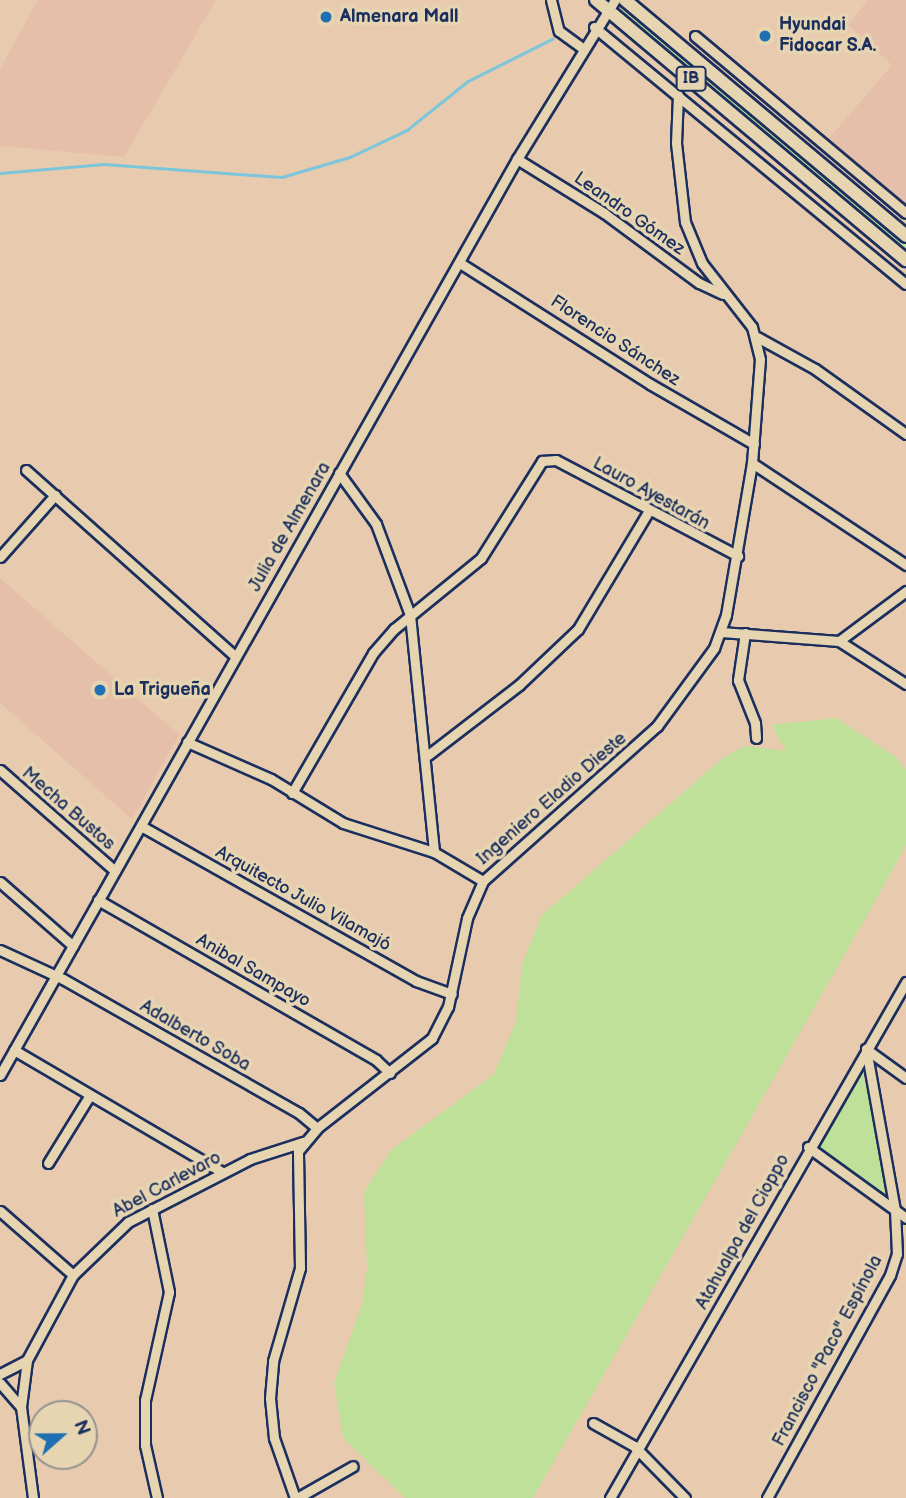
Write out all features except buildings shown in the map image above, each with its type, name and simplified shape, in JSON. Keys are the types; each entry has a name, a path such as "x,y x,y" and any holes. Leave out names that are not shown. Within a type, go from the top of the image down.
{"highway":[{"name":"IB","path":"596,0 611,5 906,260"},
{"name":"IB","path":"625,0 906,236"}],"street":[{"path":"551,0 559,31 582,48"},
{"name":"Julia de Almenara","path":"0,1075 517,159 594,27 611,5"},
{"path":"594,27 906,284"},
{"path":"695,36 906,213"},
{"name":"Ingeniero Eladio Dieste","path":"303,1142 317,1128 432,1038 452,994 467,918 483,881 657,726 704,663 720,632 737,556 752,463 761,377 757,337 746,317 723,294 702,263 685,222 676,144 678,95"},
{"name":"Leandro Gómez","path":"517,159 604,213 699,283 723,294"},
{"name":"Florencio Sánchez","path":"460,263 754,444"},
{"path":"757,337 815,369 906,434"},
{"name":"Lauro Ayestarán","path":"410,615 481,558 537,466 550,458 648,512 737,556"},
{"path":"752,463 904,561"},
{"path":"26,470 235,656"},
{"path":"339,473 376,524 410,615 428,755 435,852"},
{"path":"0,557 55,495"},
{"path":"428,755 482,716 571,636 592,611 648,512"},
{"path":"839,641 906,591"},
{"path":"292,793 364,666 410,615"},
{"path":"720,632 839,641 906,684"},
{"path":"745,633 738,680 755,723 756,738"},
{"path":"187,742 292,793 343,823 435,852 483,881"},
{"name":"Mecha Bustos","path":"0,770 115,871"},
{"name":"Arquitecto Julio Vilamajó","path":"141,826 416,981 452,994"},
{"path":"0,882 73,946"},
{"name":"Anibal Sampayo","path":"98,900 376,1060 390,1073"},
{"name":"Adalberto Soba","path":"0,950 55,977 299,1113 317,1128"},
{"name":"Atahualpa del Cioppo","path":"610,1498 808,1147 906,982"},
{"path":"866,1049 906,1078"},
{"name":"Francisco \"Paco\" Espínola","path":"767,1498 890,1275 898,1245 895,1210 866,1049"},
{"path":"14,1050 222,1172"},
{"path":"48,1163 90,1095"},
{"path":"303,1142 295,1174 300,1268 273,1361 270,1398 274,1438 296,1498 353,1466"},
{"name":"Abel Carlevaro","path":"27,1360 73,1275 114,1231 222,1172 280,1147 303,1142"},
{"path":"808,1147 906,1218"},
{"path":"152,1209 169,1292 145,1400 145,1445 157,1498"},
{"path":"0,1211 73,1275"},
{"path":"0,1374 27,1360"},
{"path":"27,1360 21,1407 33,1498"},
{"path":"0,1383 21,1407"},
{"path":"593,1423 637,1451 685,1498"}],"shaded area":[{"path":"38,0 216,0 124,157 0,146 0,69"},
{"path":"868,0 906,0 906,204 827,141 892,65 848,25"},
{"path":"0,578 179,735 132,819 0,703"}],"green space":[{"path":"622,9 906,243 906,255 618,11"},
{"path":"836,718 896,757 906,770 906,845 872,907 533,1498 405,1498 343,1438 334,1383 362,1305 367,1268 364,1192 391,1150 494,1074 516,1021 522,965 541,916 724,757 745,746 786,751 771,725"},
{"path":"861,1066 881,1154 885,1195 816,1147"}],"waterway":[{"path":"0,173 104,164 282,177 350,157 407,130 468,81 552,39"}],"place":[{"name":"Almenara Mall","path":"326,17"},
{"name":"Hyundai Fidocar S.A.","path":"765,36"},
{"name":"La Trigueña","path":"100,690"}]}
